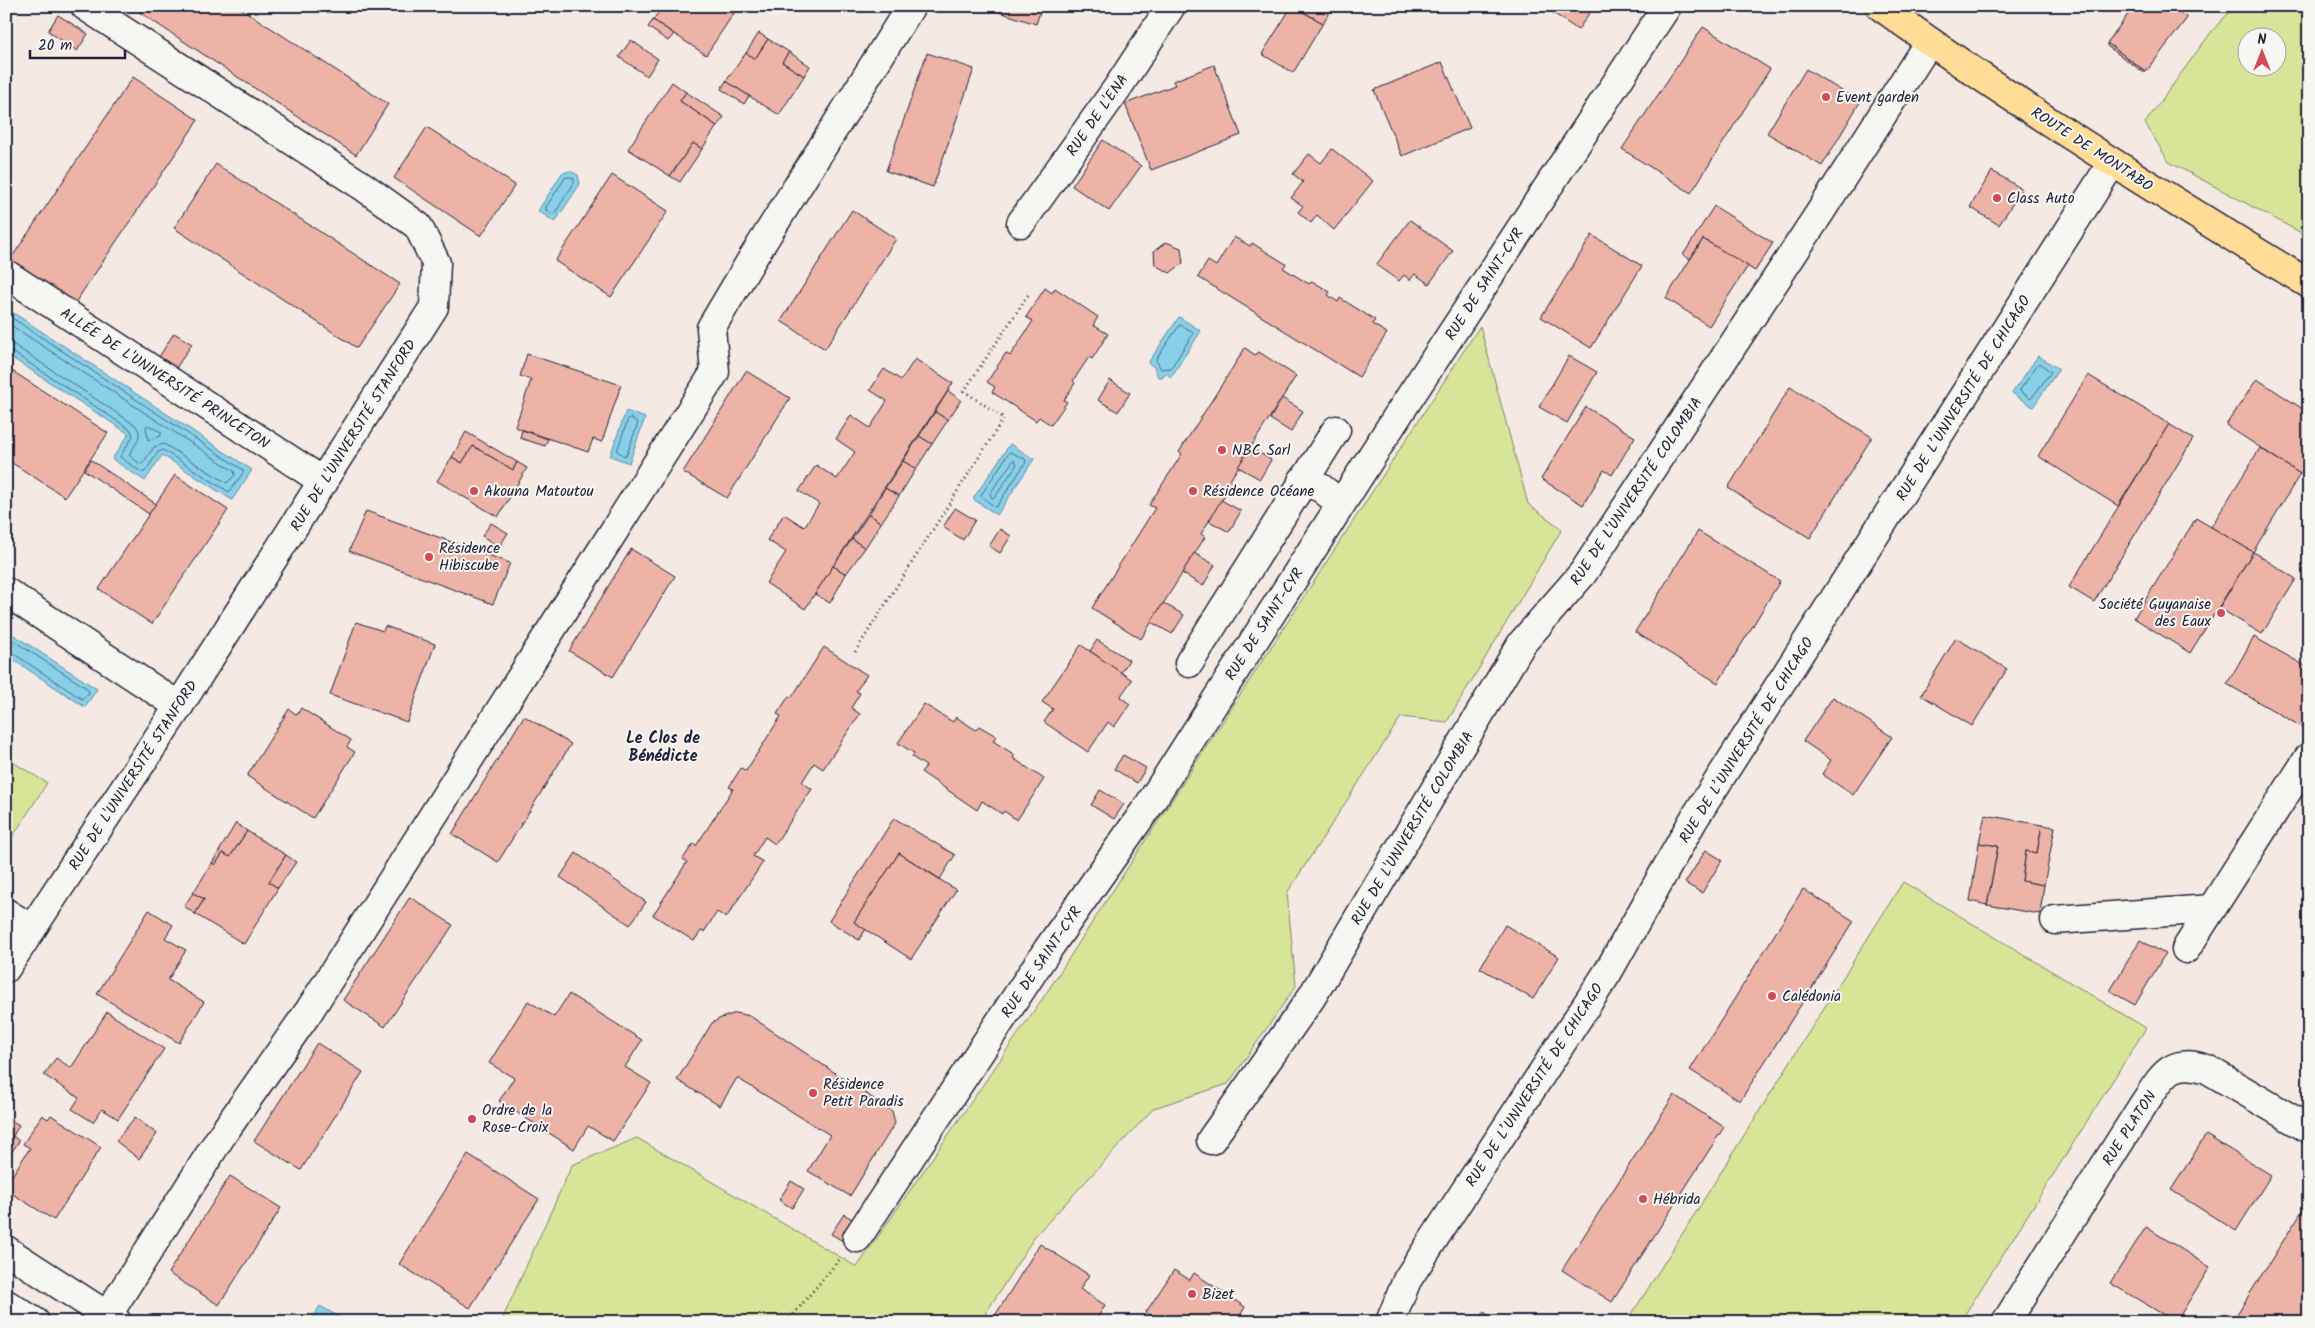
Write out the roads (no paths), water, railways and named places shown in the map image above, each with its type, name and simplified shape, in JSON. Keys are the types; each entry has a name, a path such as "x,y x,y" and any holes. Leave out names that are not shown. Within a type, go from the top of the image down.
{"main road":[{"name":"ROUTE DE MONTABO","path":"1880,6 1929,42 2112,163 2309,284"}],"street":[{"name":"RUE DE L'UNIVERSITÉ STANFORD","path":"6,968 179,706 324,482 434,307 436,263 418,226 364,187 85,6"},
{"path":"6,1250 112,1319 222,1135 310,1011 715,372 711,328 752,258 911,6"},
{"name":"RUE DE L'ENA","path":"1021,223 1118,87 1170,6"},
{"name":"RUE DE SAINT-CYR","path":"857,1238 1048,949 1149,805 1341,504 1667,6"},
{"name":"RUE DE L'UNIVERSITÉ COLOMBIA","path":"1211,1140 1311,998 1522,643 1583,573 1819,214 1929,42"},
{"name":"RUE DE L’UNIVERSITÉ DE CHICAGO","path":"1390,1322 1406,1280 1608,972 1694,819 2112,163"},
{"name":"ALLÉE DE L'UNIVERSITÉ PRINCETON","path":"6,274 324,482"},
{"path":"1189,663 1302,480 1336,430"},
{"path":"1302,480 1321,488 1341,504"},
{"path":"6,592 179,706"},
{"path":"2186,949 2309,757"},
{"path":"2054,920 2211,909"},
{"path":"6,913 32,929"},
{"name":"RUE PLATON","path":"2006,1322 2161,1077 2174,1067 2190,1064 2207,1069 2309,1129"},
{"path":"6,1304 35,1322"}],"water":[{"path":"570,171 578,175 580,184 555,222 538,211 562,173"},
{"path":"6,308 252,470 232,500 162,455 145,481 112,459 129,434 6,354"},
{"path":"1179,317 1201,331 1171,377 1166,373 1162,377 1158,377 1154,367 1148,363"},
{"path":"2038,356 2059,369 2033,407 2012,393"},
{"path":"626,411 645,418 629,463 610,456"},
{"path":"1010,444 1034,459 997,515 973,499"},
{"path":"6,630 97,689 85,707 6,655"},
{"path":"320,1306 348,1322 310,1322"}],"place":[{"name":"Event garden","path":"1826,97"},
{"name":"Class Auto","path":"1997,198"},
{"name":"NBC Sarl","path":"1222,450"},
{"name":"Akouna Matoutou","path":"474,491"},
{"name":"Résidence Océane","path":"1193,491"},
{"name":"Résidence Hibiscube","path":"429,557"},
{"name":"Société Guyanaise des Eaux","path":"2221,613"},
{"name":"Calédonia","path":"1772,996"},
{"name":"Résidence Petit Paradis","path":"813,1093"},
{"name":"Ordre de la Rose-Croix","path":"472,1119"},
{"name":"Hébrida","path":"1643,1199"},
{"name":"Bizet","path":"1192,1294"}],"district":[{"name":"Le Clos de Bénédicte","path":"663,746"}]}
